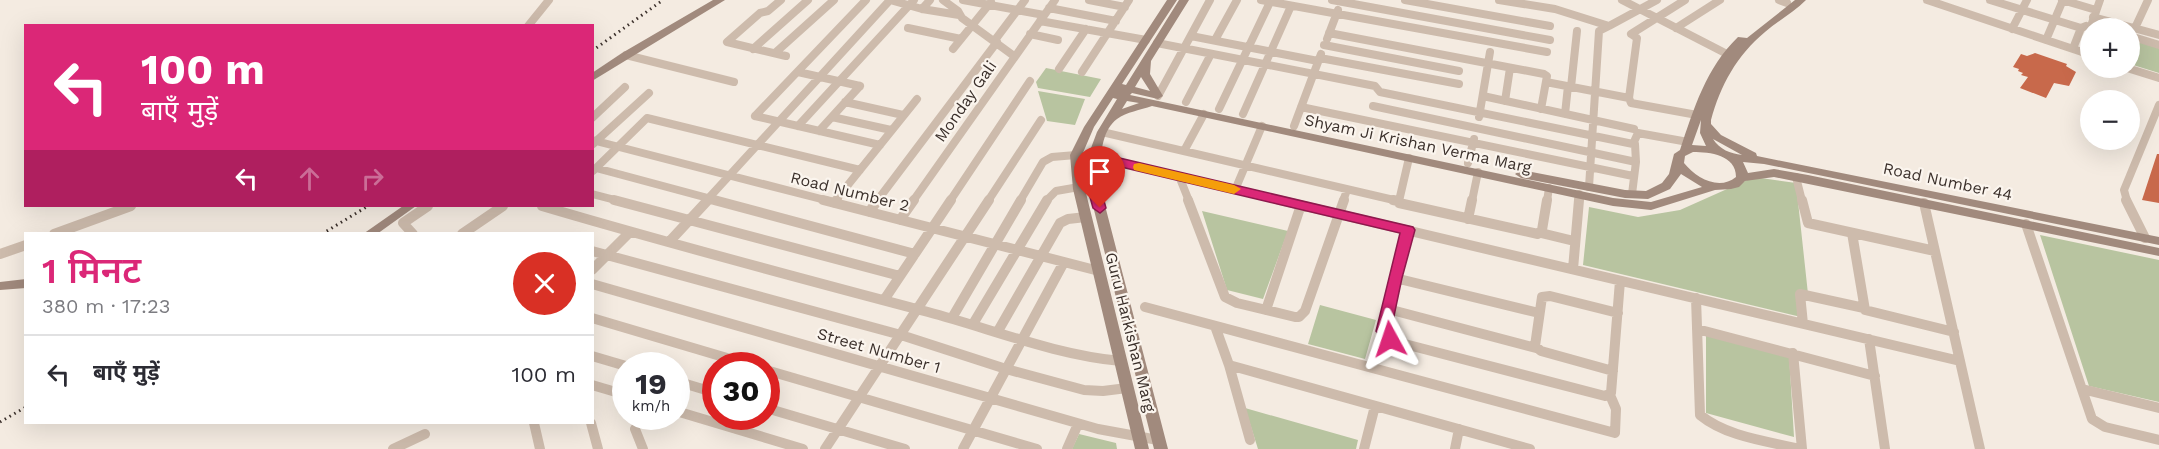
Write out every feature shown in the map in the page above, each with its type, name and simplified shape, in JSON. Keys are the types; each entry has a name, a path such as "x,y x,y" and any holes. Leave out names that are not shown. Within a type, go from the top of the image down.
{"street":[{"path":"530,24 549,0"},
{"path":"594,77 626,55 720,0"},
{"path":"781,0 770,10 760,13 727,42 786,56"},
{"path":"753,49 808,0"},
{"path":"775,53 834,0"},
{"path":"866,0 755,117 879,145"},
{"path":"669,242 890,0 911,3 922,9 959,15"},
{"path":"922,9 930,0"},
{"path":"943,0 959,15 1014,56"},
{"path":"963,0 991,2 1044,15 1116,21"},
{"path":"869,212 1025,0"},
{"name":"Monday Gali","path":"900,220 1055,0"},
{"path":"1082,72 1127,4 1089,0"},
{"name":"Guru Harkishan Marg","path":"1141,443 1079,187 1076,155 1089,127 1146,60 1151,42 1172,0"},
{"name":"Guru Harkishan Marg","path":"1159,445 1095,190 1094,156 1119,91 1151,42 1184,0"},
{"path":"1105,126 1135,106 1156,99 1210,0"},
{"path":"1215,40 1237,0"},
{"path":"1261,0 1547,52"},
{"path":"1332,0 1550,40"},
{"path":"1405,0 1550,26"},
{"path":"1499,0 1555,9 1609,26"},
{"path":"1622,0 1727,54"},
{"path":"1573,269 1574,241 1592,153 1599,32 1657,0"},
{"path":"1685,0 1631,34 1637,38 1629,98 1631,103 1697,115"},
{"path":"1676,28 1720,0"},
{"path":"1718,152 1710,145 1706,125 1708,114 1730,62 1742,47 1801,0"},
{"path":"1927,0 1949,3 1981,18 2080,51"},
{"path":"1981,18 1991,0 2080,28"},
{"path":"2012,29 2026,0"},
{"path":"2046,40 2063,0 2101,18"},
{"path":"2094,16 2100,0"},
{"path":"2140,18 2148,0"},
{"path":"1219,109 1270,1"},
{"name":"Shyam Ji Krishan Verma Marg","path":"1119,91 1156,99 1204,114 1549,188 1648,195 1666,186 1675,175 1678,158 1686,147 1703,99 1730,49 1786,1"},
{"path":"953,49 991,2"},
{"path":"1294,126 1341,2"},
{"path":"798,126 911,3"},
{"path":"1243,114 1291,6"},
{"path":"1044,15 1086,29 1313,76 1375,86 1380,92 1635,144"},
{"path":"908,28 961,39"},
{"path":"1059,69 1086,29"},
{"path":"2140,29 2159,35"},
{"path":"1568,132 1570,86 1577,31"},
{"path":"2074,46 2080,31"},
{"path":"1329,33 1544,74 1547,76 1540,109"},
{"path":"1030,34 1058,40"},
{"path":"1191,36 1459,84"},
{"path":"2140,39 2159,45"},
{"path":"1324,45 1459,71"},
{"path":"1468,163 1480,114 1490,52"},
{"path":"1186,102 1211,54"},
{"path":"626,55 734,82"},
{"path":"1146,60 1145,74 1156,99"},
{"path":"1505,101 1510,68"},
{"path":"798,72 860,86 819,131"},
{"path":"2140,72 2159,78"},
{"path":"884,300 1030,81"},
{"path":"1546,82 1629,98"},
{"path":"594,116 624,87"},
{"path":"594,142 648,93"},
{"path":"1483,96 1634,129"},
{"path":"834,203 917,99"},
{"name":"Shyam Ji Krishan Verma Marg","path":"1156,99 1186,102 1468,163 1651,207 1717,186 1733,185 1742,178"},
{"path":"845,102 903,115"},
{"path":"2145,238 2128,206 2124,190 2159,105"},
{"path":"1301,106 1633,176"},
{"path":"1373,106 1635,162"},
{"path":"1184,152 1204,114"},
{"path":"832,117 891,130"},
{"path":"594,169 648,118 860,170"},
{"path":"825,449 967,237 1041,120"},
{"path":"1706,125 1717,136 1764,160"},
{"path":"1105,126 1184,152 1468,219 1574,241"},
{"path":"1235,190 1262,126"},
{"path":"1632,194 1635,144 1638,133 1686,147"},
{"name":"Road Number 2","path":"594,142 1099,271"},
{"name":"Road Number 44","path":"1686,147 1718,152 1730,157 1764,160 2159,241"},
{"path":"952,318 1044,162 1052,157 1076,155"},
{"path":"1094,156 1960,361"},
{"path":"1730,157 1741,168 1742,178"},
{"path":"1398,201 1409,158"},
{"path":"1678,164 1688,176 1717,186"},
{"path":"594,169 915,254"},
{"path":"1468,219 1478,172"},
{"name":"Road Number 44","path":"1742,178 1774,173 2159,252"},
{"path":"1179,176 1225,297 1237,303 1294,317 1303,314 1347,190"},
{"path":"1796,177 1808,223 1935,251"},
{"path":"973,324 1049,196 1056,191 1079,187"},
{"path":"1541,233 1549,188"},
{"path":"594,195 900,276"},
{"path":"1924,203 1980,449"},
{"path":"1266,310 1301,205"},
{"path":"60,232 128,207"},
{"path":"363,232 400,207"},
{"path":"372,232 409,207"},
{"path":"411,232 403,223 427,207"},
{"path":"465,232 502,207"},
{"path":"556,207 630,232 1093,358 1121,361"},
{"path":"999,331 1063,220 1086,217"},
{"path":"2026,224 2095,423 2159,440"},
{"path":"1408,230 1383,331 1390,339 1605,396 1610,395"},
{"path":"594,268 630,232"},
{"path":"1852,233 1864,308"},
{"path":"0,254 24,246"},
{"path":"594,252 901,335 1006,369 1084,390 1103,391 1128,388"},
{"path":"963,449 1064,262"},
{"path":"1395,278 1539,313"},
{"path":"1145,307 1615,433 1616,409 1610,395 1620,280"},
{"path":"0,286 24,283"},
{"name":"Street Number 1","path":"594,285 1141,443 1159,445"},
{"path":"0,293 24,290"},
{"path":"1803,324 1800,294 1954,332"},
{"path":"1536,348 1541,300 1545,296 1618,313"},
{"path":"1696,298 1700,415 1704,420 1719,428 1801,449 1793,353"},
{"path":"1388,309 1613,371"},
{"path":"594,319 707,352"},
{"path":"1215,326 1229,365 1250,440"},
{"path":"1697,329 1875,376"},
{"path":"1869,339 1885,449"},
{"path":"594,357 612,362"},
{"path":"1229,365 1530,449"},
{"path":"780,374 1036,449"},
{"path":"594,386 612,391"},
{"path":"2082,389 2159,408"},
{"path":"1364,449 1375,406"},
{"path":"780,412 905,449"},
{"path":"690,415 803,449"},
{"path":"534,424 540,449"},
{"path":"591,424 598,449"},
{"path":"1068,449 1078,424"},
{"path":"1455,449 1459,429"},
{"path":"635,430 643,449"},
{"path":"393,449 425,434"}],"green space":[{"path":"2140,42 2159,48 2159,73 2140,67"},
{"path":"1046,68 1101,79 1090,97 1038,88 1036,82"},
{"path":"1038,91 1085,99 1075,125 1047,121"},
{"path":"1754,177 1796,183 1808,294 1799,292 1801,317 1583,265 1589,207 1638,217 1680,210"},
{"path":"1202,211 1288,231 1263,299 1227,290"},
{"path":"2040,235 2159,260 2159,402 2089,386"},
{"path":"1320,305 1376,320 1365,359 1308,344"},
{"path":"1706,333 1789,354 1794,437 1706,413"},
{"path":"1245,408 1358,440 1356,449 1258,449"},
{"path":"1079,434 1116,443 1117,449 1072,449"}],"building":[{"path":"2035,53 2067,64 2066,66 2076,72 2069,86 2054,83 2046,98 2020,88 2028,77 2021,75 2023,73 2018,71 2019,69 2013,67 2021,54 2027,56"},
{"path":"2157,154 2159,154 2159,203 2142,200"}],"railway":[{"path":"594,50 663,0"},
{"path":"325,232 366,207"},
{"path":"0,422 24,408"}],"slow traffic":[{"path":"1139,167 1234,189"}],"route":[{"path":"1100,208 1095,190 1094,156 1408,230 1383,331 1390,339"}]}
